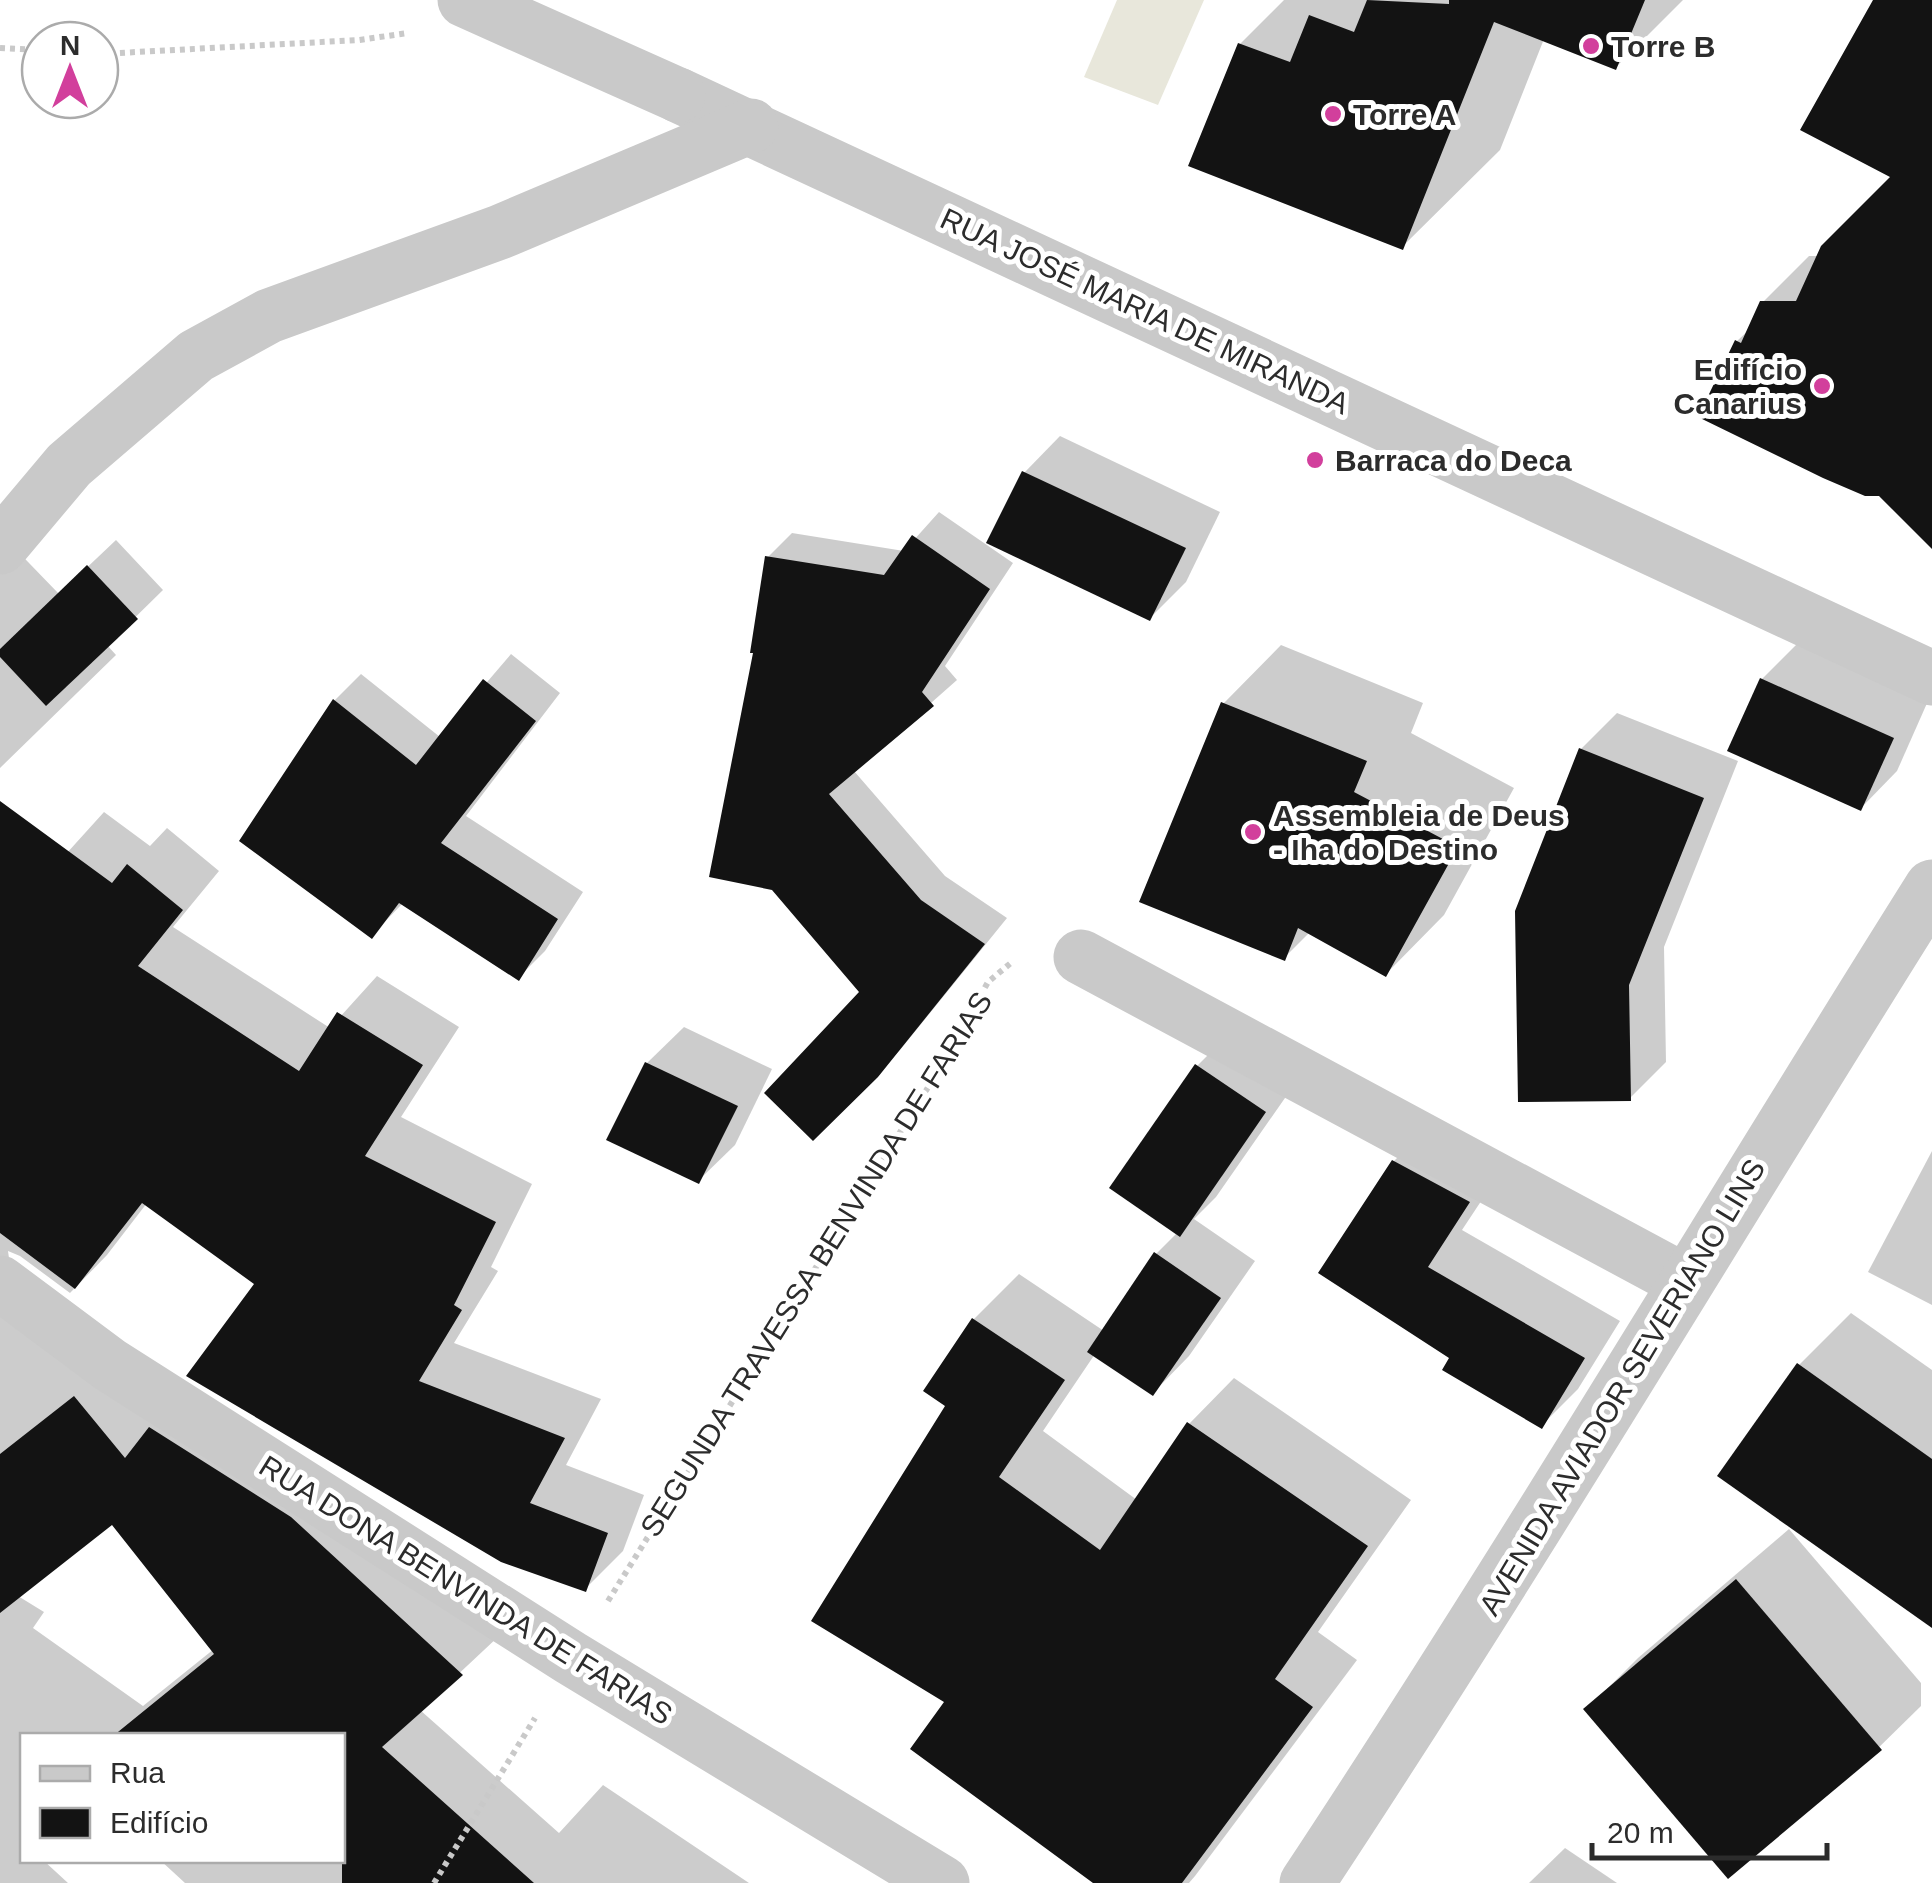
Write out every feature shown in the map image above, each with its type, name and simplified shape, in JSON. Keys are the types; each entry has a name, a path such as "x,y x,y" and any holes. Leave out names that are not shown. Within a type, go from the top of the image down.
{"street":[{"name":"RUA JOSÉ MARIA DE MIRANDA","path":"486,10 751,126 1932,678"},
{"path":"0,547 69,464 196,356 269,316 500,232 751,126"},
{"name":"AVENIDA AVIADOR SEVERIANO LINS","path":"1307,1883 1468,1639 1684,1281 1932,887"},
{"path":"1082,957 1684,1281"},
{"name":"RUA DONA BENVINDA DE FARIAS","path":"0,1283 110,1364 571,1658 942,1883"}],"path":[{"path":"120,53 359,40 486,10"},
{"name":"SEGUNDA TRAVESSA BENVINDA DE FARIAS","path":"571,1658 867,1187 988,982 1036,943 1059,944 1082,957"},
{"path":"434,1883 571,1658"}],"shaded area":[{"path":"1117,0 1204,0 1158,105 1084,77"}],"building":[{"name":"Torre A","path":"1367,0 1449,4 1449,0 1645,0 1616,70 1494,22 1403,250 1188,166 1238,43 1290,62 1309,15 1354,32"},
{"name":"Edifício Canarius","path":"1873,0 1932,0 1932,549 1879,496 1865,496 1823,478 1698,417 1735,340 1741,343 1760,301 1796,301 1821,246 1890,177 1800,130"},
{"path":"1022,471 1186,548 1150,621 986,543"},
{"path":"912,535 990,589 922,692 934,706 829,794 921,900 985,944 878,1077 813,1141 764,1093 859,992 772,890 709,877 753,653 765,556 884,575"},
{"path":"87,565 138,619 46,706 0,657 0,649"},
{"path":"1760,678 1894,738 1861,811 1727,751"},
{"path":"483,679 536,721 441,843 558,919 519,981 399,903 372,939 239,841 333,699 416,765"},
{"name":"Assembleia de Deus - Iha do Destino","path":"1221,702 1367,761 1354,792 1458,847 1386,977 1298,928 1285,961 1139,902"},
{"path":"1579,748 1704,798 1629,985 1631,1101 1518,1102 1515,911"},
{"path":"0,801 112,883 127,864 183,910 138,966 299,1071 337,1012 423,1065 365,1156 496,1222 454,1305 462,1310 419,1381 565,1438 530,1503 608,1533 586,1592 501,1562 186,1376 254,1284 142,1203 75,1289 0,1233"},
{"path":"645,1062 738,1106 699,1184 606,1140"},
{"path":"1195,1064 1266,1112 1180,1237 1109,1188"},
{"path":"1392,1160 1470,1202 1428,1267 1585,1358 1542,1429 1442,1370 1449,1358 1318,1273"},
{"path":"1154,1252 1221,1298 1153,1396 1087,1352"},
{"path":"972,1318 1065,1380 999,1477 1100,1550 1187,1422 1368,1546 1275,1679 1313,1707 1182,1883 1093,1883 910,1749 944,1702 811,1621 945,1406 923,1391"},
{"path":"1797,1363 1932,1459 1932,1628 1717,1476"},
{"path":"74,1396 125,1458 149,1427 291,1517 463,1675 382,1747 534,1883 342,1883 345,1733 117,1733 214,1654 112,1525 0,1613 0,1454"},
{"path":"1736,1579 1882,1750 1728,1879 1583,1709"}],"place":[{"name":"Torre B","path":"1591,46"},
{"name":"Torre A","path":"1333,114"},
{"name":"Edifício Canarius","path":"1822,386"},
{"name":"Barraca do Deca","path":"1315,460"},
{"name":"Assembleia de Deus - Iha do Destino","path":"1253,832"}]}
